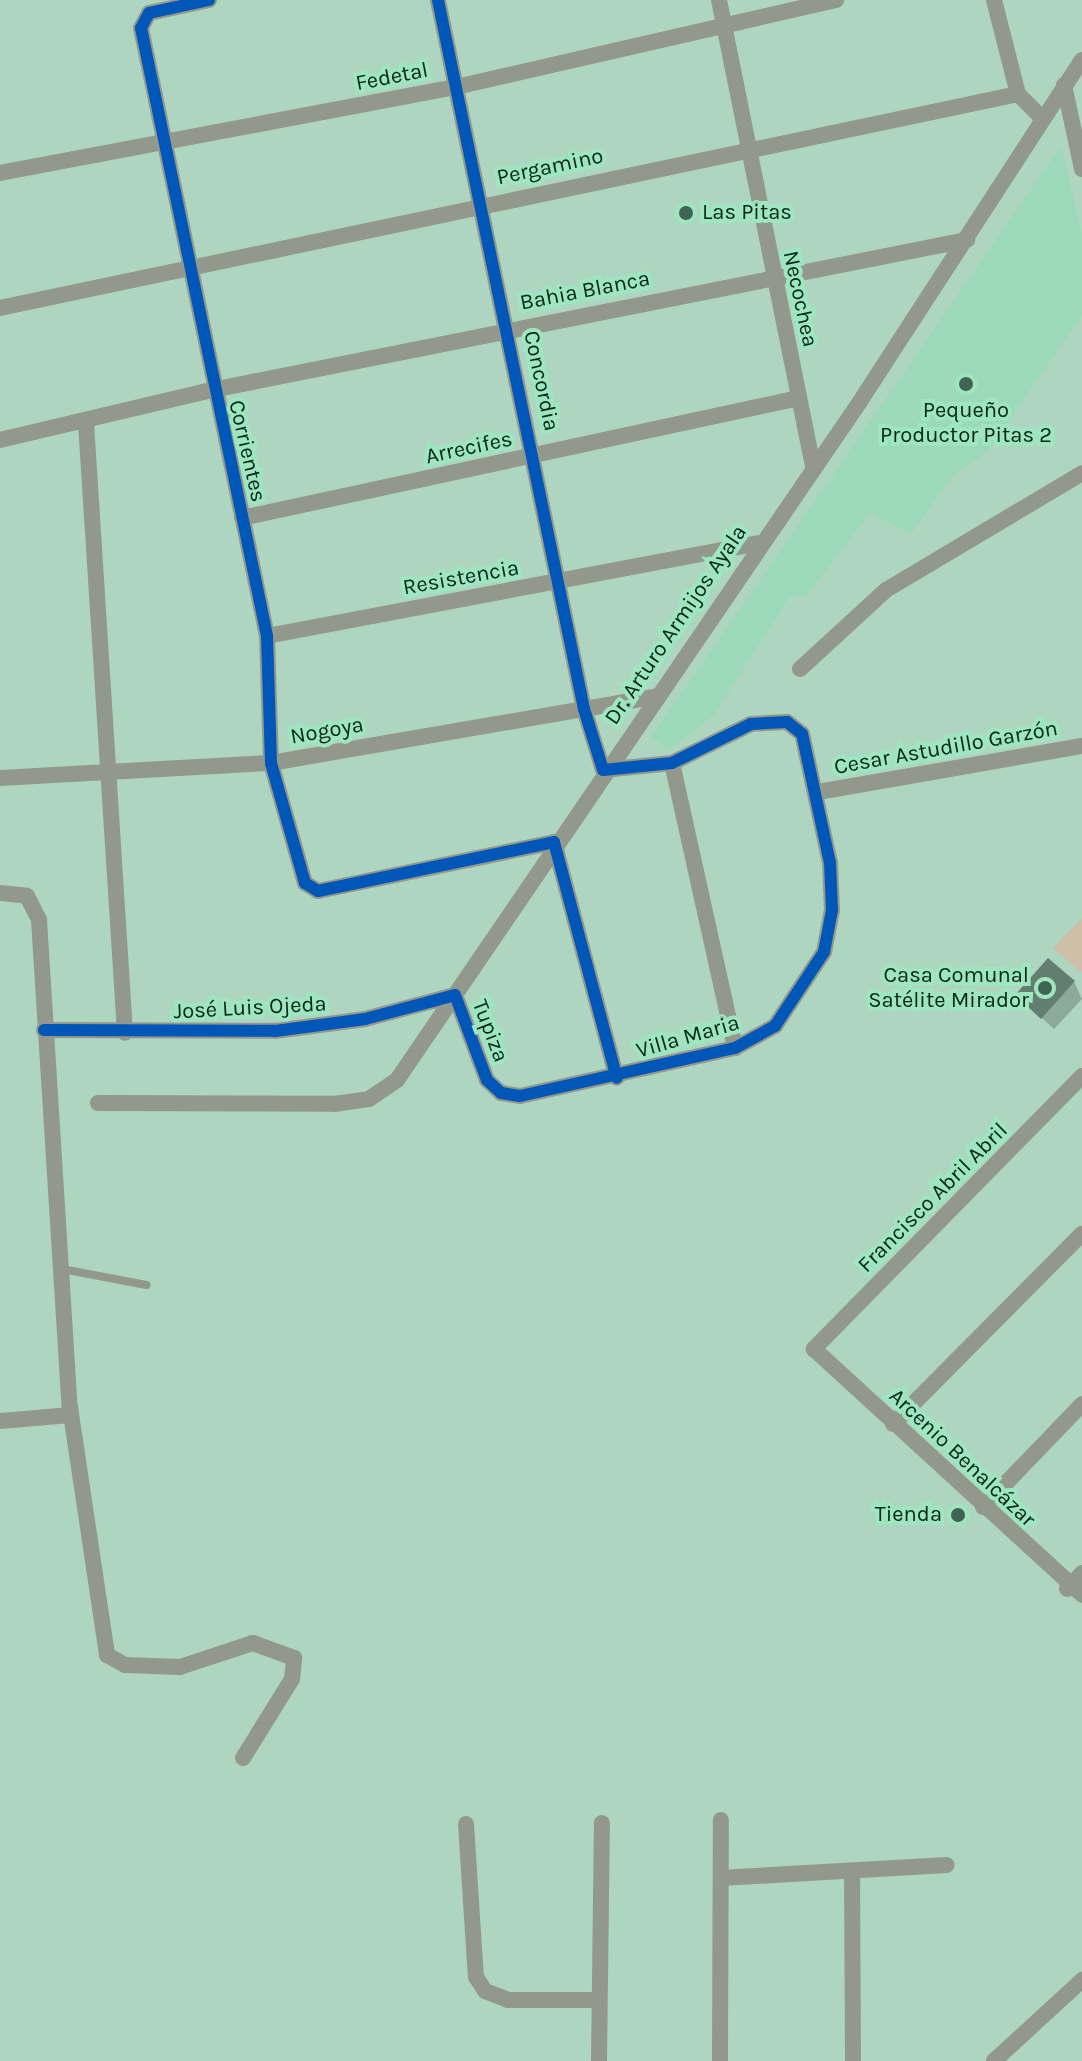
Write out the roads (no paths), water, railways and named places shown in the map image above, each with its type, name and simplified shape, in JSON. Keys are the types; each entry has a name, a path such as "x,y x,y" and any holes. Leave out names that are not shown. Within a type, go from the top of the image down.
{"street":[{"name":"Corrientes","path":"209,0 143,19 164,142 194,262 212,390 267,636 271,763 310,890 432,872 554,842"},
{"name":"Concordia","path":"438,0 510,329 584,709 603,770"},
{"name":"Necochea","path":"719,0 772,276 813,465"},
{"name":"Fedetal","path":"0,173 456,87 836,0"},
{"path":"994,0 1018,94 1042,118"},
{"name":"Dr. Arturo Armijos Ayala","path":"98,1103 369,1099 397,1080 554,842 658,696 758,543 967,240 1042,118 1082,60"},
{"path":"1064,85 1078,136 1082,169"},
{"name":"Pergamino","path":"0,308 194,262 1018,94"},
{"name":"Bahia Blanca","path":"0,440 86,423 212,390 772,276 967,240"},
{"name":"Arrecifes","path":"242,518 799,398"},
{"path":"86,423 105,772 125,1033"},
{"path":"800,669 886,590 1082,473"},
{"name":"Resistencia","path":"267,636 758,543"},
{"name":"Nogoya","path":"0,778 271,763 658,696"},
{"name":"Villa Maria","path":"487,1080 501,1093 520,1096 617,1078 735,1048 775,1026 796,1001 824,952 832,910 818,792 802,734 767,719 672,763"},
{"name":"Cesar Astudillo Garzón","path":"818,792 1082,746"},
{"path":"603,770 672,763 735,1048"},
{"path":"554,842 617,1078"},
{"path":"0,893 37,904 58,1268 71,1415 110,1660 187,1667 253,1643 294,1658 292,1679 243,1758"},
{"name":"José Luis Ojeda","path":"44,1030 125,1033 275,1031 365,1019 455,995"},
{"name":"Tupiza","path":"455,995 487,1080"},
{"name":"Francisco Abril Abril","path":"814,1349 1082,1076"},
{"path":"893,1424 1082,1234"},
{"name":"Arcenio Benalcázar","path":"814,1349 1074,1592"},
{"path":"983,1507 1082,1404"},
{"path":"0,1421 71,1415"},
{"path":"1074,1592 1082,1573"},
{"path":"720,2061 721,1820"},
{"path":"599,2061 602,1823"},
{"path":"466,1824 476,1977 485,1991 508,2000 599,2000"},
{"path":"721,1878 947,1865"},
{"path":"852,1872 853,2061"},
{"path":"994,2061 1082,1980"}],"lane":[{"path":"58,1268 147,1285"}],"place":[{"name":"Las Pitas","path":"686,213"},
{"name":"Pequeño Productor Pitas 2","path":"966,384"},
{"name":"Casa Comunal Satélite Mirador","path":"1045,988"},
{"name":"Tienda","path":"958,1515"}]}
